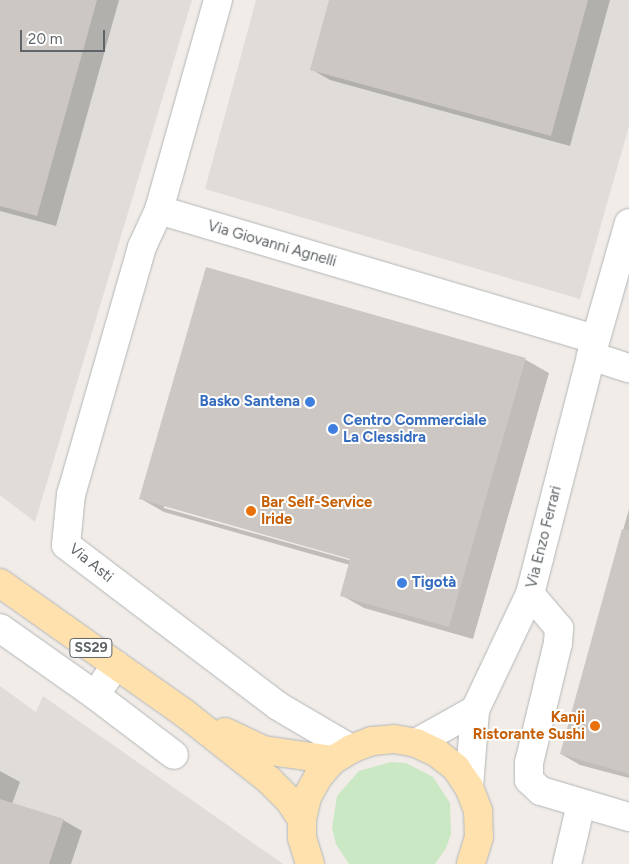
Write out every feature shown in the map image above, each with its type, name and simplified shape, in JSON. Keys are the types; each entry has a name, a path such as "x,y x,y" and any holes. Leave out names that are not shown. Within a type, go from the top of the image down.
{"main road":[{"name":"SS29","path":"0,582 183,712"},
{"path":"183,712 263,750 342,754"},
{"path":"183,712 269,780 289,800 302,819"},
{"path":"307,862 302,819 307,797 318,777 342,754 372,741 394,739 416,743 437,752 456,768 469,787 478,811 479,837 472,863"}],"street":[{"path":"158,210 218,0"},
{"name":"Via Giovanni Agnelli","path":"158,210 593,348"},
{"name":"Via Asti","path":"158,210 142,247 71,494 66,545 342,754"},
{"name":"Via Enzo Ferrari","path":"469,787 475,710 530,594 593,348 629,223"},
{"path":"593,348 629,368"},
{"path":"530,594 559,628 558,643 529,763 529,780 541,791 629,817"},
{"path":"0,628 95,695 174,755"},
{"path":"95,695 116,665"},
{"path":"416,743 475,710"},
{"path":"567,864 581,804"}],"shaded area":[{"path":"0,0 192,0 35,522 0,495"},
{"path":"256,0 629,0 629,126 580,299 205,189"},
{"path":"0,686 36,712 43,696 283,864 0,864"}],"green space":[{"path":"391,762 406,763 433,777 450,803 451,834 446,848 435,864 349,864 336,844 332,828 337,796 359,771"}],"building":[{"path":"0,0 97,0 37,216 0,206"},
{"path":"329,0 588,0 551,136 310,70"},
{"name":"Centro Commerciale La Clessidra","path":"206,267 526,358 449,627 340,596 350,559 139,499"},
{"path":"622,529 629,530 629,774 560,754"},
{"path":"0,799 64,819 49,864 0,864"}],"place":[{"name":"Basko Santena","path":"310,402"},
{"name":"Centro Commerciale La Clessidra","path":"333,429"},
{"name":"Bar Self-Service Iride","path":"251,511"},
{"name":"Tigotà","path":"402,583"},
{"name":"Kanji Ristorante Sushi","path":"595,726"}]}
